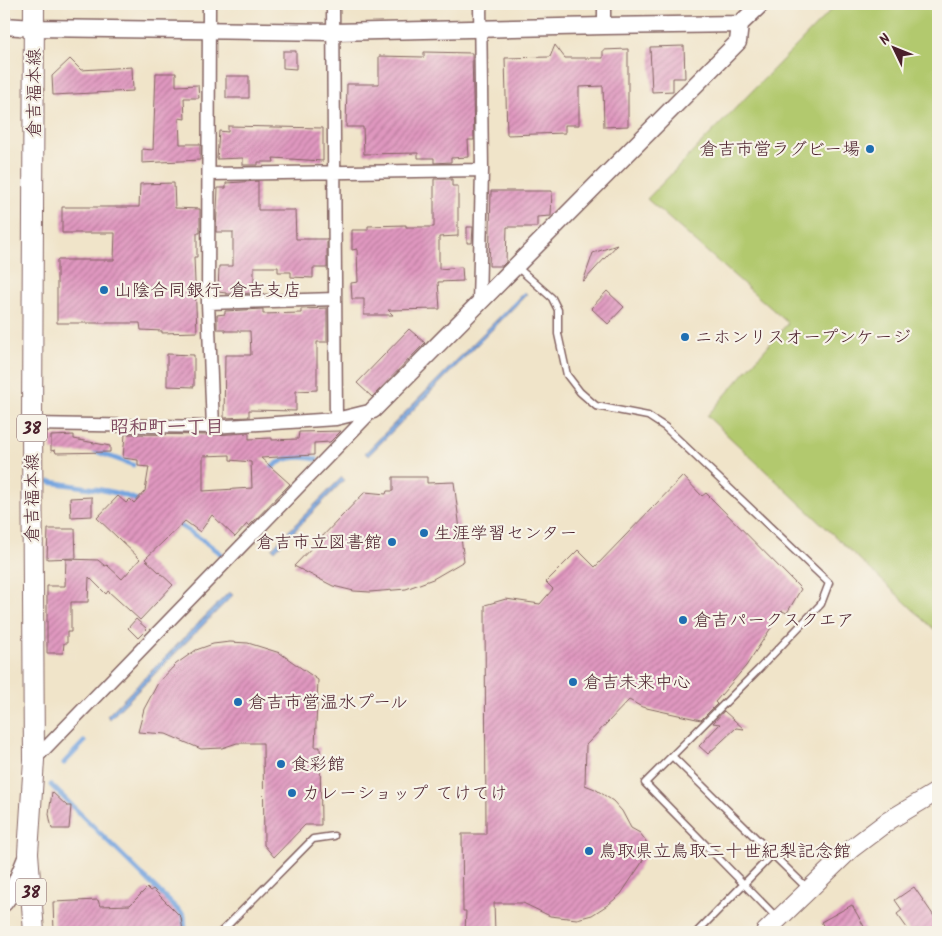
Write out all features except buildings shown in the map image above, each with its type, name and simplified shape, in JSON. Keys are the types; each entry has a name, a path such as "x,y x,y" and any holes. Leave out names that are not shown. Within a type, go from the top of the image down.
{"main road":[{"name":"倉吉福本線","path":"34,4 32,424 34,760 28,853 34,932"},
{"path":"765,932 851,849 888,821 938,792"}],"street":[{"path":"209,4 208,303 213,427"},
{"path":"333,4 336,419"},
{"path":"479,304 482,170 480,4"},
{"path":"604,4 604,26"},
{"path":"34,760 373,410 738,42 740,24 761,4"},
{"path":"4,26 333,32 740,24"},
{"path":"209,174 482,170"},
{"path":"208,303 335,299"},
{"path":"32,424 213,427 336,419 373,410"},
{"path":"4,903 12,892 28,853"}],"lane":[{"path":"516,266 552,298 558,310 558,334 567,375 580,392 596,406 648,416 665,427 829,584 821,604 758,670 645,782 778,919"},
{"path":"672,756 808,890"},
{"path":"222,932 313,839 334,836"},
{"path":"698,932 772,855"}],"green space":[{"path":"837,4 938,4 938,633 707,416 788,323 647,199"}],"water":[{"path":"524,292 527,294 368,456 365,453"},
{"path":"342,477 344,480 275,551 272,548"},
{"path":"229,592 233,595 110,719 107,716"}],"waterway":[{"path":"95,451 133,465"},
{"path":"267,472 278,463 290,458 316,459"},
{"path":"50,482 108,491 141,502"},
{"path":"176,523 221,554"},
{"path":"64,763 84,742"},
{"path":"51,785 184,916 185,932"}],"place":[{"name":"倉吉市営ラグビー場","path":"870,149"},
{"name":"山陰合同銀行 倉吉支店","path":"104,290"},
{"name":"ニホンリスオープンケージ","path":"685,337"},
{"name":"生涯学習センター","path":"424,533"},
{"name":"倉吉市立図書館","path":"392,542"},
{"name":"倉吉パークスクエア","path":"683,620"},
{"name":"倉吉未来中心","path":"573,682"},
{"name":"倉吉市営温水プール","path":"238,702"},
{"name":"食彩館","path":"281,764"},
{"name":"カレーショップ てけてけ","path":"292,793"},
{"name":"鳥取県立鳥取二十世紀梨記念館","path":"589,851"}],"district":[{"name":"昭和町一丁目","path":"167,426"}]}
